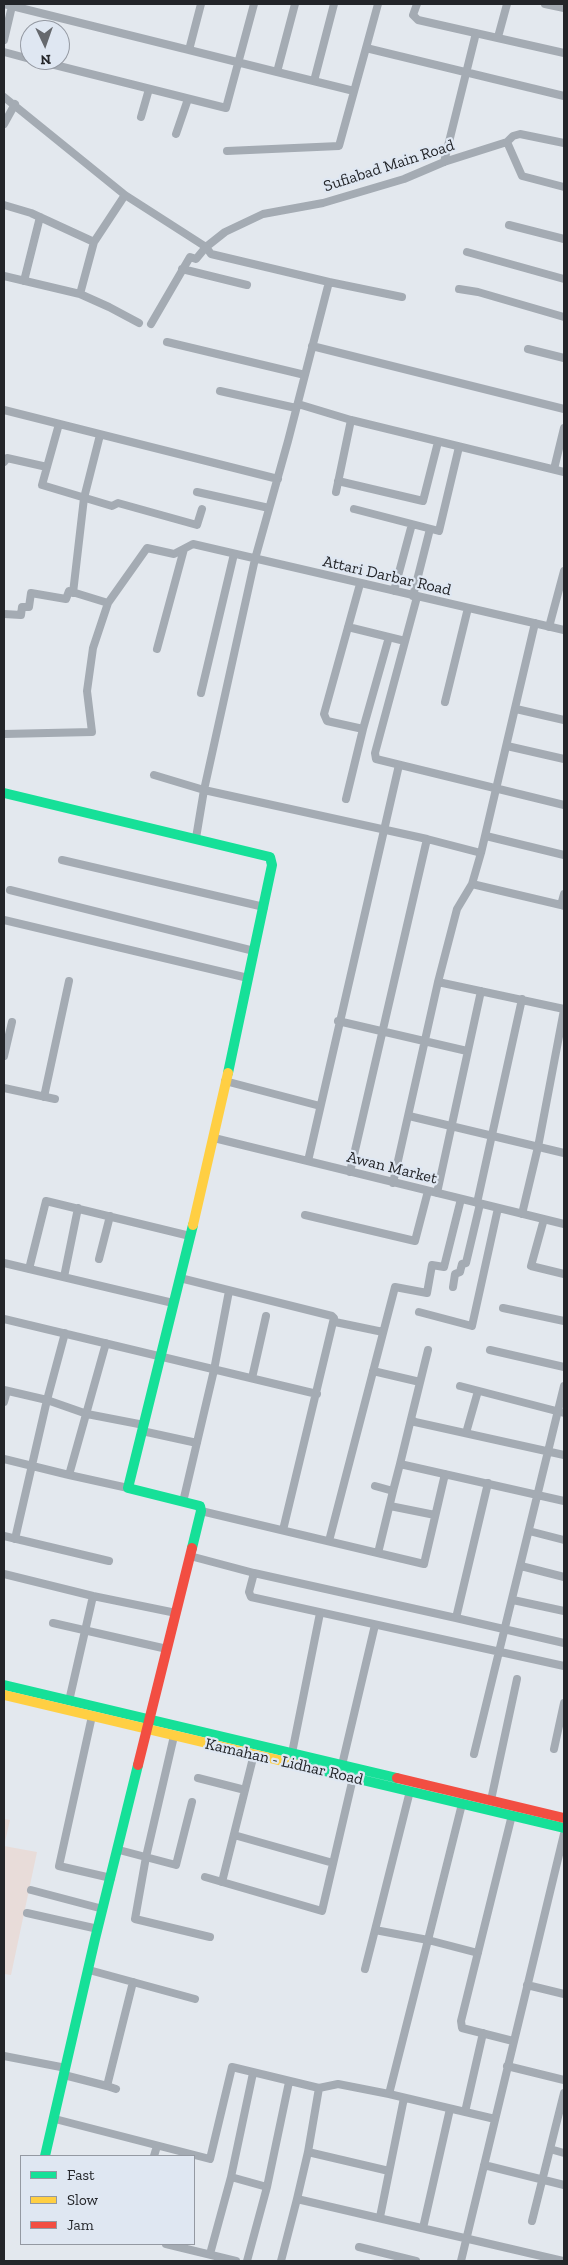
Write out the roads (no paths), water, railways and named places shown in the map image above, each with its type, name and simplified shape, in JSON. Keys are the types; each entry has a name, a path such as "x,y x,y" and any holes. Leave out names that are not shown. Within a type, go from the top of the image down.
{"street":[{"path":"4,4 354,91"},
{"path":"189,50 201,4"},
{"path":"70,69 226,108 254,4"},
{"path":"277,72 295,4"},
{"path":"314,81 334,4"},
{"path":"228,151 339,146 378,4"},
{"path":"417,4 414,15 418,20 564,53"},
{"path":"498,37 507,4"},
{"path":"545,4 564,8"},
{"path":"4,40 12,6"},
{"path":"444,162 476,33"},
{"path":"366,48 564,96"},
{"path":"4,52 20,56"},
{"path":"141,117 149,89"},
{"path":"4,97 125,195 206,247 210,254 402,297"},
{"path":"176,134 188,99"},
{"path":"4,124 14,104"},
{"name":"Sufiabad Main Road","path":"182,269 190,257 196,259 206,247 226,232 263,214 323,202 404,179 444,162 507,142 513,136 520,134 564,143"},
{"path":"507,142 522,176 564,187"},
{"path":"80,294 94,242 125,195"},
{"path":"4,205 40,217 94,242"},
{"path":"24,281 40,217"},
{"path":"509,225 564,239"},
{"path":"467,252 564,279"},
{"path":"151,324 182,269 247,285"},
{"path":"4,276 80,294 140,324"},
{"path":"196,838 204,790 255,559 278,479 329,282"},
{"path":"459,289 478,292 564,317"},
{"path":"167,342 305,375"},
{"path":"312,346 564,409"},
{"path":"528,348 564,358"},
{"path":"220,392 297,406 564,472"},
{"path":"4,410 278,479"},
{"path":"336,492 351,420"},
{"path":"59,424 42,485 112,506 118,503 197,525 202,509"},
{"path":"554,468 564,428"},
{"path":"73,593 84,498 100,434"},
{"path":"338,481 423,501 438,442"},
{"path":"354,509 439,531 459,447"},
{"path":"4,462 7,458 47,467"},
{"path":"197,492 269,508"},
{"path":"394,591 412,524"},
{"path":"430,528 405,641 374,757 399,765 564,805"},
{"name":"Attari Darbar Road","path":"108,603 147,548 174,554 193,544 564,630"},
{"path":"157,649 184,549"},
{"path":"201,693 234,554"},
{"path":"549,627 564,570"},
{"path":"360,584 324,714 327,721 363,729"},
{"path":"4,614 21,615 22,606 29,607 31,593 66,599 69,591 108,603 93,648 87,691 92,732 4,734"},
{"path":"445,702 468,608"},
{"path":"394,1183 438,982 457,909 472,884 486,836 535,623"},
{"path":"348,627 405,641"},
{"path":"346,799 363,729 390,638"},
{"path":"516,708 564,720"},
{"path":"507,746 564,759"},
{"path":"308,1161 338,1021 399,765"},
{"path":"154,775 204,790 384,829 481,853"},
{"path":"4,793 270,857 272,865 214,1138 128,1488"},
{"path":"486,836 564,855"},
{"path":"350,1172 427,839"},
{"path":"62,860 264,907"},
{"path":"472,884 563,905 564,894"},
{"path":"10,890 254,951"},
{"path":"4,920 248,978"},
{"path":"44,1097 69,981"},
{"path":"438,982 564,1009 538,1147 522,1214"},
{"path":"437,1193 481,991"},
{"path":"453,1287 455,1274 460,1272 462,1264 466,1263 522,999"},
{"path":"338,1021 467,1051"},
{"path":"4,1056 12,1022"},
{"path":"225,1081 320,1106"},
{"path":"4,1088 55,1099"},
{"path":"409,1116 564,1153"},
{"name":"Awan Market","path":"214,1138 564,1223"},
{"path":"305,1216 415,1241 428,1191"},
{"path":"329,1541 395,1287 426,1294 432,1265 444,1267 461,1199"},
{"path":"29,1269 46,1201 190,1236"},
{"path":"64,1277 78,1208"},
{"path":"419,1312 472,1326 498,1208"},
{"path":"99,1259 110,1216"},
{"path":"544,1219 531,1266 564,1274"},
{"path":"4,1263 174,1303"},
{"path":"180,1278 332,1316 334,1322 283,1530"},
{"path":"183,1502 214,1370 229,1291"},
{"path":"503,1308 564,1321"},
{"path":"252,1378 266,1316"},
{"path":"4,1319 317,1394"},
{"path":"334,1322 383,1332"},
{"path":"15,1539 46,1400 65,1333"},
{"path":"69,1475 106,1343"},
{"path":"378,1553 428,1350"},
{"path":"490,1350 564,1367"},
{"path":"373,1371 420,1382"},
{"path":"460,1386 561,1412"},
{"path":"474,1754 549,1450 561,1412 564,1386"},
{"path":"4,1402 5,1391 46,1400 87,1414 197,1443"},
{"path":"466,1433 478,1391"},
{"path":"411,1418 415,1422 549,1450 564,1455"},
{"path":"4,1459 200,1506 201,1511 98,1929 45,2155"},
{"path":"400,1464 564,1501"},
{"path":"201,1511 424,1564 444,1474"},
{"path":"456,1618 488,1484"},
{"path":"375,1486 393,1491"},
{"path":"390,1506 435,1515"},
{"path":"529,1531 564,1540"},
{"path":"4,1536 109,1560"},
{"path":"190,1556 254,1573 564,1643"},
{"path":"521,1566 564,1578"},
{"path":"254,1573 249,1592 251,1597 564,1666"},
{"path":"4,1574 93,1596 176,1613"},
{"path":"69,1701 93,1596"},
{"path":"513,1600 564,1611"},
{"path":"292,1753 320,1613"},
{"path":"53,1623 85,1632 167,1649"},
{"path":"342,1765 375,1625"},
{"path":"491,1800 517,1679"},
{"name":"Kamahan - Lidhar Road","path":"4,1685 69,1701 149,1725 174,1736 564,1828"},
{"name":"Kamahan - Lidhar Road","path":"4,1695 92,1716 149,1725 292,1753 564,1818"},
{"path":"554,1749 564,1703"},
{"path":"92,1716 59,1866 112,1878"},
{"path":"174,1736 146,1857 135,1919 210,1937"},
{"path":"222,1882 254,1754"},
{"path":"198,1778 245,1790"},
{"path":"205,1877 322,1911 353,1778"},
{"path":"366,1969 410,1791"},
{"path":"119,1850 176,1865 192,1802"},
{"path":"389,2094 462,1804"},
{"path":"512,1815 461,2021 462,2028 513,2041"},
{"path":"461,2261 564,1834"},
{"path":"234,1835 333,1863"},
{"path":"31,1890 103,1909"},
{"path":"27,1913 98,1929"},
{"path":"375,1930 428,1940 478,1953"},
{"path":"89,1970 195,1999"},
{"path":"108,2086 133,1982"},
{"path":"527,1985 564,1994"},
{"path":"465,2112 484,2033"},
{"path":"4,2056 65,2072 116,2089"},
{"path":"507,2066 564,2080"},
{"path":"195,2155 210,2159 232,2067 319,2088 338,2084 389,2094 495,2119"},
{"path":"210,2254 231,2177 253,2072"},
{"path":"247,2261 267,2187 290,2082"},
{"path":"281,2261 308,2152 319,2088"},
{"path":"532,2221 550,2149 560,2126 564,2093"},
{"path":"380,2217 404,2098"},
{"path":"423,2228 450,2108"},
{"path":"55,2119 194,2155"},
{"path":"154,2155 157,2146"},
{"path":"550,2149 564,2153"},
{"path":"308,2152 389,2171"},
{"path":"484,2165 564,2185"},
{"path":"231,2177 267,2187"},
{"path":"297,2199 563,2261"},
{"path":"170,2245 236,2261"},
{"path":"359,2247 416,2261"}]}
